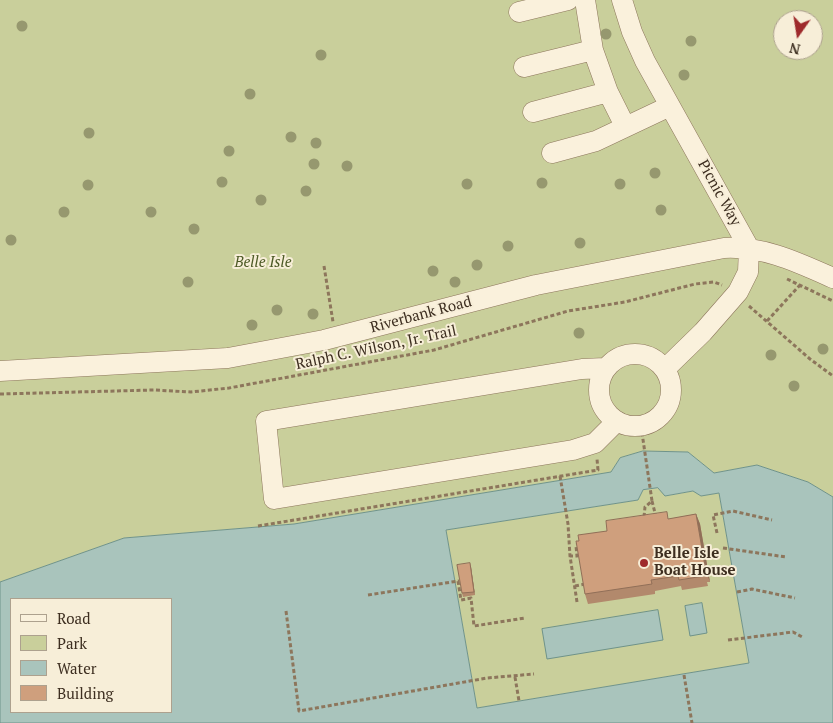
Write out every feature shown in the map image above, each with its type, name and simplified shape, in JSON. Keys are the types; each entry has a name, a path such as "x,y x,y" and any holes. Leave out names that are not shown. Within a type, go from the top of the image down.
{"street":[{"path":"519,12 568,0"},
{"path":"585,0 593,50 608,92 625,126"},
{"name":"Picnic Way","path":"622,0 632,32 645,62 749,248"},
{"path":"524,67 593,50"},
{"path":"534,112 608,92"},
{"path":"552,153 596,140 670,106"},
{"name":"Riverbank Road","path":"0,371 174,363 228,358 337,337 536,285 700,251 732,247 749,248 782,256 833,278"},
{"path":"665,369 703,332 735,295 746,279 749,248"},
{"path":"632,353 647,355 665,369 671,386 669,404 662,414 653,421 641,426 625,425 608,414 602,406 598,392 600,380 605,368 615,359 632,353"},
{"path":"605,368 582,370 266,421 274,499 573,450 595,443 617,421"}],"path":[{"path":"324,266 337,337"},
{"name":"Ralph C. Wilson, Jr. Trail","path":"0,394 154,390 191,392 229,388 434,350 568,311 625,302 700,283 721,284 767,320 810,360 833,376"},
{"path":"767,320 800,285 833,301"},
{"path":"641,426 657,524"},
{"path":"258,526 598,470 595,443"},
{"path":"561,477 577,602"},
{"path":"638,518 646,517 645,507 652,501"},
{"path":"717,532 713,515 733,512 772,520"},
{"path":"570,556 579,556 576,546 582,538"},
{"path":"723,548 786,556"},
{"path":"368,594 458,581 461,600 471,598 474,626 525,618"},
{"path":"575,586 585,584"},
{"path":"737,592 752,589 795,598"},
{"path":"286,611 299,711 487,678 534,674"},
{"path":"728,640 793,632 804,638"},
{"path":"684,675 692,723"},
{"path":"515,677 519,701"}],"green space":[{"name":"Belle Isle","path":"0,0 833,0 833,497 808,482 757,465 714,473 688,452 643,451 620,458 611,472 294,524 124,538 0,582"},
{"path":"659,488 666,496 694,491 701,496 719,493 749,663 477,708 446,530 638,500 643,490"}],"water":[{"path":"643,451 688,452 714,473 757,465 808,482 833,497 833,723 0,723 0,582 124,538 294,524 611,472 620,458","holes":["658,488 665,496 693,491 701,496 719,493 749,663 477,708 446,530 638,500 643,490"]},
{"path":"702,603 707,633 690,636 685,606"},
{"path":"658,610 663,640 547,659 542,629"}],"building":[{"name":"Belle Isle Boat House","path":"667,512 668,519 696,514 706,572 704,572 704,576 679,580 678,576 651,580 652,584 585,594 576,541 579,541 578,535 607,531 606,521"},
{"path":"470,563 474,592 462,593 457,565"}],"place":[{"name":"Belle Isle Boat House","path":"644,563"}]}
